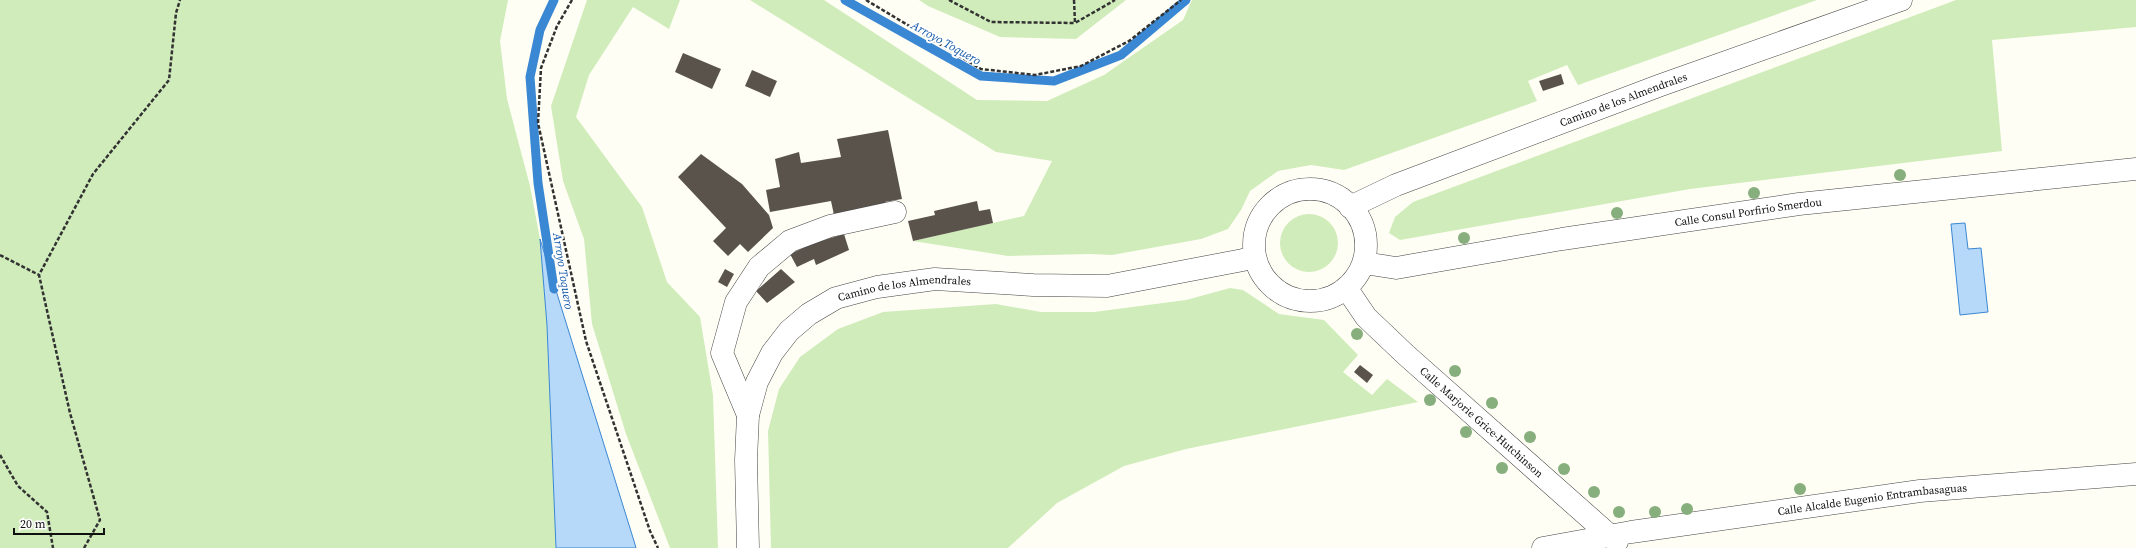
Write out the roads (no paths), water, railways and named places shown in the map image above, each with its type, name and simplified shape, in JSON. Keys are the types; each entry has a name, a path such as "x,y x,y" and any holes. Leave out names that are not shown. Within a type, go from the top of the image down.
{"street":[{"name":"Camino de los Almendrales","path":"1350,207 1396,185 1654,88 1900,0"},
{"name":"Calle Consul Porfirio Smerdou","path":"1364,263 1396,268 1562,239 1799,204 2136,169"},
{"path":"1307,189 1323,190 1338,197 1350,207 1360,221 1365,234 1366,249 1364,263 1360,272 1347,289 1331,299 1312,302 1293,300 1276,291 1263,276 1254,256 1253,240 1265,210 1276,199 1291,192 1307,189"},
{"path":"748,416 722,353 736,302 759,267 790,241 830,226 895,212"},
{"name":"Camino de los Almendrales","path":"748,548 746,460 748,416 757,382 772,353 789,331 809,314 836,298 877,287 935,279 1033,285 1106,286 1243,260 1254,256"},
{"name":"Calle Marjorie Grice-Hutchinson","path":"1347,289 1366,317 1406,355 1617,542"},
{"name":"Calle Alcalde Eugenio Entrambasaguas","path":"1543,548 1617,542 1920,491 2136,474"}],"water":[{"path":"1965,223 1968,249 1981,248 1988,312 1960,315 1951,224"},
{"path":"540,239 636,548 556,548 547,325"}],"waterway":[{"name":"Arroyo Toquero","path":"554,0 540,30 530,77 538,183 554,289"},
{"name":"Arroyo Toquero","path":"845,0 981,76 1054,81 1121,55 1186,0"}]}
